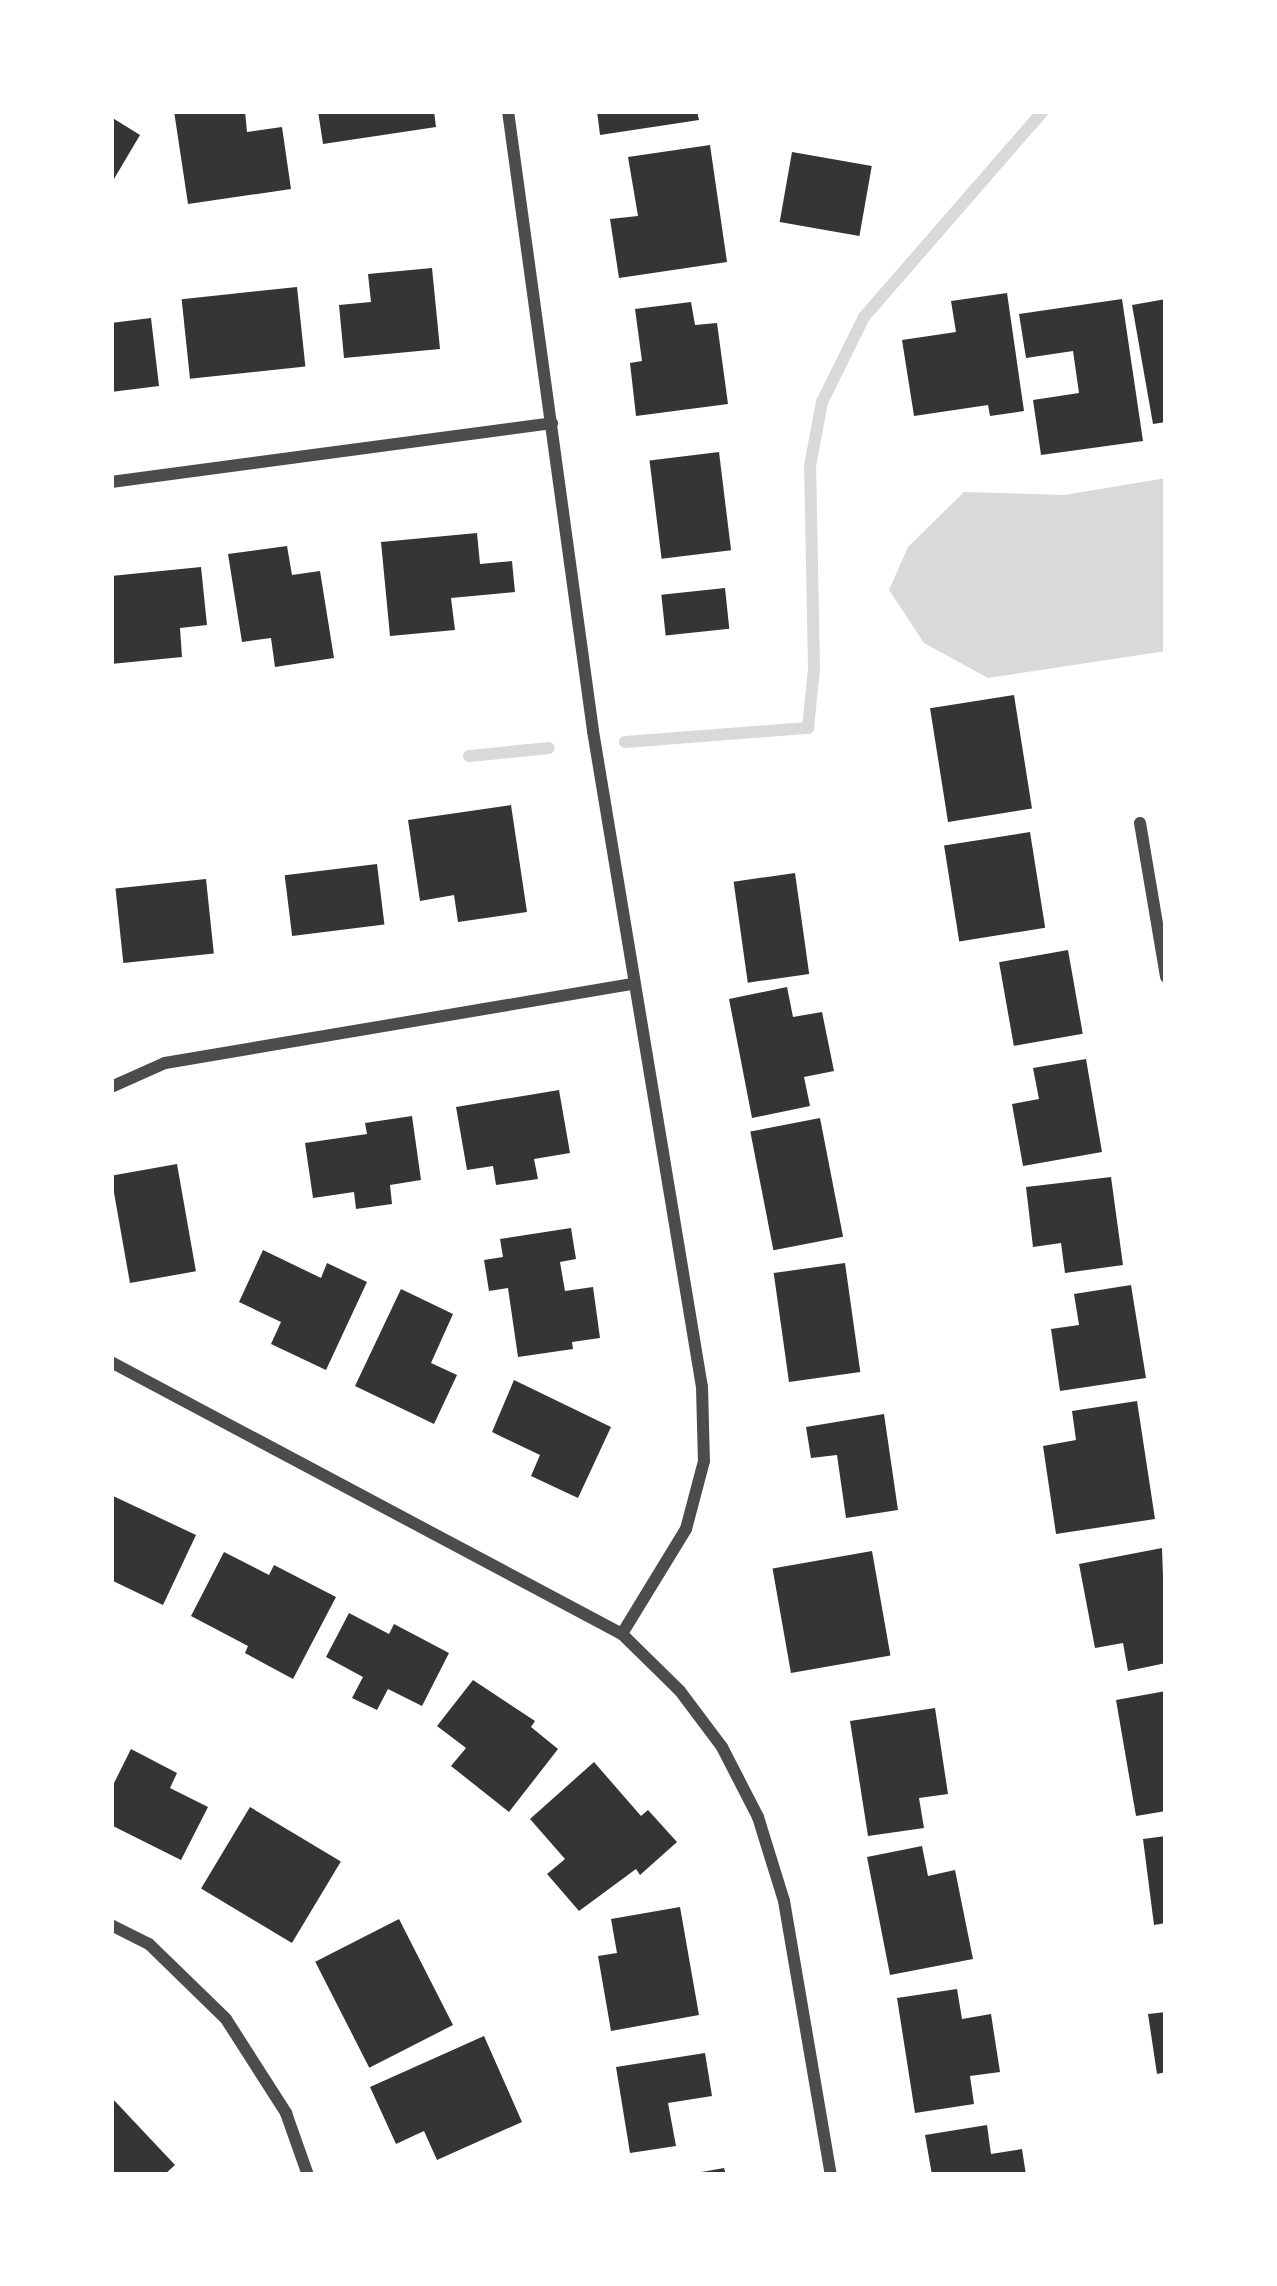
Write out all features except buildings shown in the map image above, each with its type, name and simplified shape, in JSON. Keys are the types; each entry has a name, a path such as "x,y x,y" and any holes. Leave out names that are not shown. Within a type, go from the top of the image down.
{"street":[{"path":"508,111 632,985 703,1388 704,1461 686,1528 622,1634"},
{"path":"111,482 552,423"},
{"path":"1140,823 1166,977"},
{"path":"111,1087 165,1063 632,985"},
{"path":"111,1362 622,1634 680,1691 722,1747 758,1816 784,1901 831,2175"},
{"path":"111,1925 148,1944 226,2019 286,2113 308,2175"}],"shaded area":[{"path":"1166,478 1166,651 988,678 924,643 889,590 908,547 964,492 1064,495"}],"waterway":[{"path":"625,742 808,728 814,669 810,466 822,402 864,317 1043,111"},
{"path":"469,756 549,748"}]}
